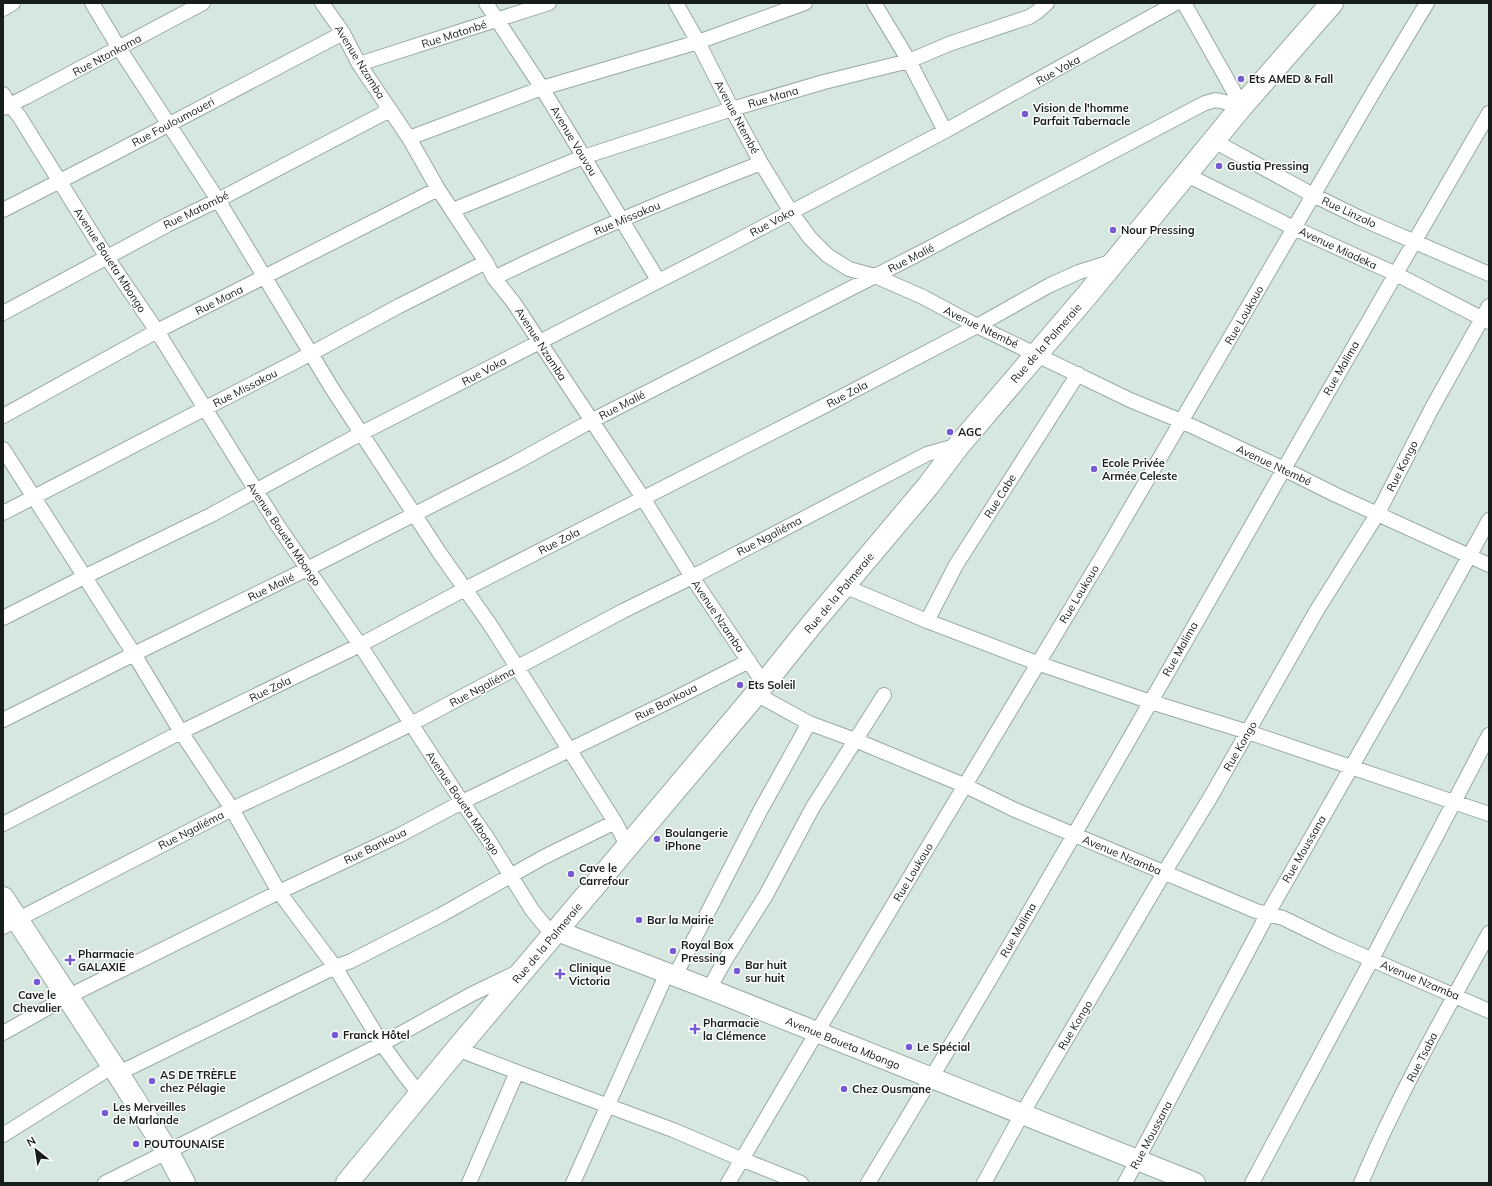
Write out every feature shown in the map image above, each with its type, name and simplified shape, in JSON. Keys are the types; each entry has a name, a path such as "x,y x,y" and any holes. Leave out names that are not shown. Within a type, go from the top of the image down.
{"main road":[{"name":"Rue de la Palmeraie","path":"347,1183 457,1049 760,689 928,486 959,445 1088,294 1242,106 1332,3"},
{"path":"3,898 10,923 67,997 167,1151 184,1183"}],"street":[{"path":"3,9 13,3"},
{"path":"92,3 119,48 170,124 218,200 333,390 415,513 439,552 490,626 614,822 628,847"},
{"name":"Rue Ntonkama","path":"5,102 26,97 204,3"},
{"name":"Avenue Nzamba","path":"322,3 343,32 359,64 409,138 438,189 486,262 494,278 514,303 643,498 692,577 748,661 760,689 809,723 856,740 966,786 1015,810 1256,911 1283,918 1334,943 1489,1011"},
{"name":"Avenue Vouvou","path":"486,3 542,88 658,280"},
{"name":"Rue Matonbé","path":"359,64 497,21 549,3"},
{"name":"Avenue Ntembé","path":"676,3 761,163 791,212 810,238 827,255 849,269 875,276 923,297 977,326 1130,400 1181,421 1336,495 1489,565"},
{"path":"409,138 542,88 698,42 805,3"},
{"path":"874,3 909,61 945,131"},
{"name":"Rue Mana","path":"453,210 584,157 732,109 824,82 909,61 949,44 1029,17 1047,3"},
{"name":"Rue Voka","path":"3,618 84,576 256,492 308,461 539,341 725,247 945,131 1176,3"},
{"path":"1184,3 1242,106"},
{"name":"Rue Loukouo","path":"728,1183 817,1032 966,786 1037,663 1105,552 1427,3"},
{"name":"Rue Fouloumoueri","path":"3,210 170,124 343,32"},
{"name":"Rue Malié","path":"3,720 308,569 515,463 591,421 875,276 1205,103 1216,100 1242,106"},
{"name":"Avenue Boueta Mbongo","path":"5,102 19,116 106,256 157,332 205,408 256,492 486,836 532,910 545,926 709,989 1194,1183"},
{"name":"Rue Matombé","path":"3,313 106,256 218,200 390,110"},
{"name":"Rue Malima","path":"868,1183 1022,924 1151,702 1342,365 1489,113"},
{"name":"Rue Linzolo","path":"1214,141 1313,195 1362,219 1489,274"},
{"name":"Rue Missakou","path":"494,278 548,251 761,163"},
{"name":"Avenue Miadeka","path":"1187,175 1294,228 1487,315"},
{"name":"Rue Mana","path":"3,416 157,332 438,189"},
{"name":"Rue Zola","path":"3,824 181,732 360,646 465,589 828,404 977,326 1050,285 1079,272 1115,261"},
{"name":"Rue Missakou","path":"3,513 486,262"},
{"name":"Rue Kongo","path":"984,1183 1022,1114 1210,798 1317,610 1378,513 1432,408 1487,315"},
{"name":"Rue Cabe","path":"927,621 956,565 1078,374"},
{"name":"Rue Ngaliéma","path":"10,923 232,809 411,724 623,611 692,577 927,454 959,445"},
{"path":"3,449 134,654 181,732 232,809 279,892 335,967 382,1044 403,1074 420,1094"},
{"name":"Rue Moussana","path":"1125,1183 1267,915 1350,767 1400,682 1489,520"},
{"path":"844,586 927,621 1037,663 1151,702 1248,732 1489,814"},
{"name":"Rue Bankoua","path":"3,1033 67,997 279,892 400,835 462,802 748,661"},
{"path":"709,989 766,895 813,807 884,695"},
{"path":"573,1183 607,1105 671,974 809,723"},
{"path":"1252,1183 1372,960 1489,735"},
{"path":"3,1135 115,1070 335,967 351,961 441,915 544,857 614,822"},
{"name":"Rue Tsaba","path":"1361,1183 1382,1136 1489,933"},
{"path":"105,1183 382,1044 472,994 524,969"},
{"path":"457,1049 673,1130 801,1183"},
{"path":"468,1183 517,1072"}],"place":[{"name":"Ets AMED & Fall","path":"1241,79"},
{"name":"Vision de l'homme Parfait Tabernacle","path":"1025,114"},
{"name":"Gustia Pressing","path":"1219,166"},
{"name":"Nour Pressing","path":"1113,230"},
{"name":"AGC","path":"950,432"},
{"name":"Ecole Privée Armée Celeste","path":"1094,469"},
{"name":"Ets Soleil","path":"740,685"},
{"name":"Boulangerie iPhone","path":"657,839"},
{"name":"Cave le Carrefour","path":"571,874"},
{"name":"Bar la Mairie","path":"639,920"},
{"name":"Royal Box Pressing","path":"673,951"},
{"name":"Pharmacie GALAXIE","path":"70,960"},
{"name":"Bar huit sur huit","path":"737,971"},
{"name":"Clinique Victoria","path":"560,974"},
{"name":"Cave le Chevalier","path":"37,982"},
{"name":"Pharmacie la Clémence","path":"695,1029"},
{"name":"Franck Hôtel","path":"335,1035"},
{"name":"Le Spécial","path":"909,1047"},
{"name":"AS DE TRÈFLE chez Pélagie","path":"152,1081"},
{"name":"Chez Ousmane","path":"844,1089"},
{"name":"Les Merveilles de Marlande","path":"105,1113"},
{"name":"POUTOUNAISE","path":"136,1144"}]}
